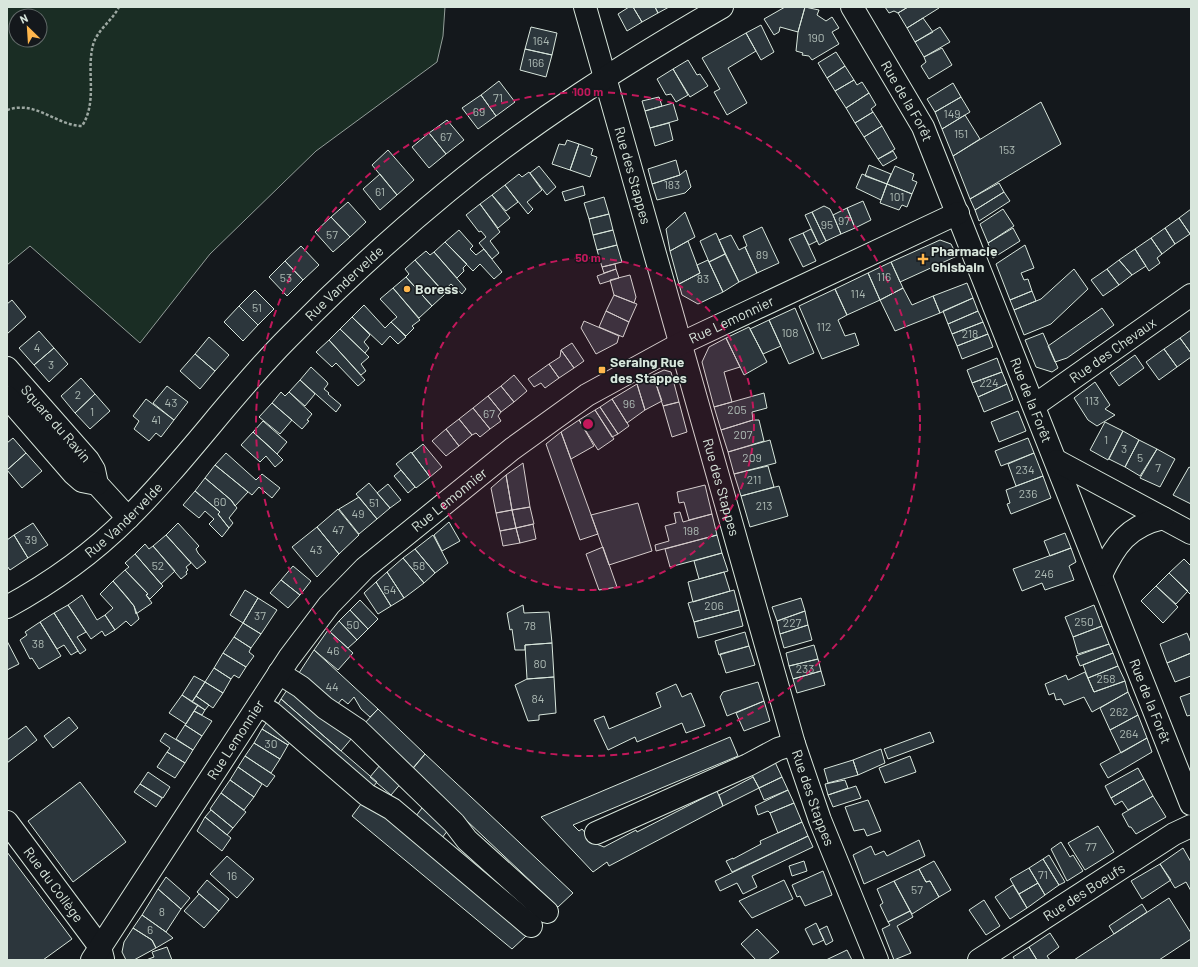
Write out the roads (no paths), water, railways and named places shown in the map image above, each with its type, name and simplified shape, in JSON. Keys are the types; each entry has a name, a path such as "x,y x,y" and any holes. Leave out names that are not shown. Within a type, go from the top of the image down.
{"street":[{"name":"Rue des Stappes","path":"585,7 794,744 820,820 877,960"},
{"name":"Rue Vandervelde","path":"7,607 82,558 128,518 168,475 263,364 372,257 450,190 551,113 605,77 722,7"},
{"name":"Rue de la Forêt","path":"852,7 923,127 1057,461 1191,804"},
{"name":"Rue Lemonnier","path":"98,956 304,636 329,605 349,584 384,552 512,449 564,410 587,395 680,344 958,213"},
{"name":"Rue des Chevaux","path":"1034,405 1191,295"},
{"name":"Square du Ravin","path":"7,368 88,460 94,470 97,484 128,518"},
{"name":"Square du Ravin","path":"7,398 74,474 82,481 97,484"},
{"path":"1057,461 1191,533"},
{"path":"1101,575 1113,552 1135,528 1147,522 1163,518"},
{"path":"279,673 301,687 326,708 358,730 454,822 467,840 547,912"},
{"path":"259,705 272,713 367,795 392,808 531,926"},
{"path":"596,833 794,744"},
{"name":"Rue du Collège","path":"7,822 98,956"},
{"name":"Rue des Boeufs","path":"979,960 1169,837 1191,826"}],"place":[{"name":"Pharmacie Ghisbain","path":"923,259"},
{"name":"Boress","path":"407,289"},
{"name":"Seraing Rue des Stappes","path":"602,370"}]}
